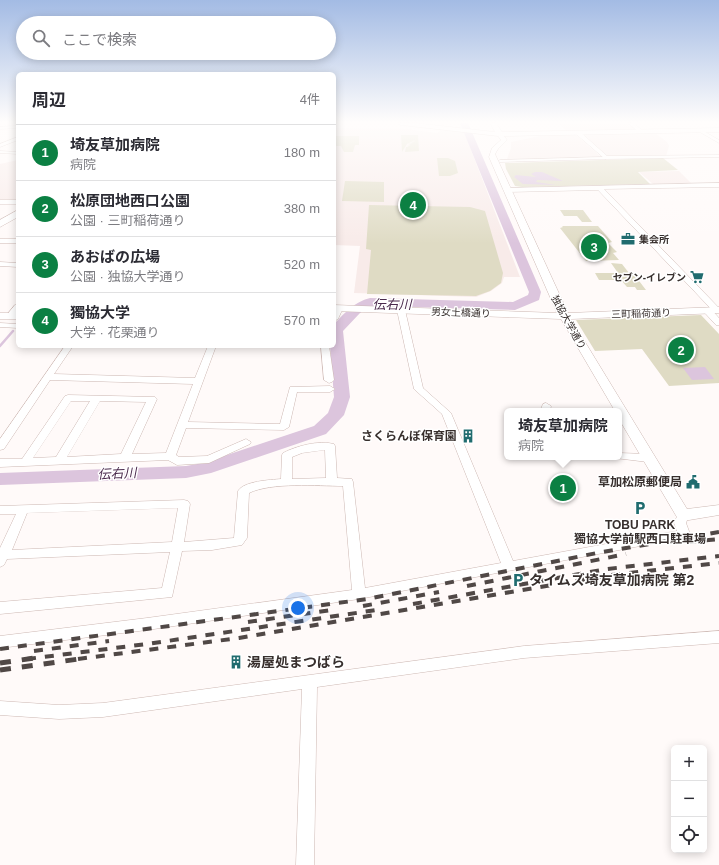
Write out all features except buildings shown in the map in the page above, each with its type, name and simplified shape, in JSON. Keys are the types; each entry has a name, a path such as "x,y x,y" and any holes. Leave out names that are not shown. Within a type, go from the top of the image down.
{"main road":[{"path":"0,224 16,214"}],"street":[{"name":"独協大学通り","path":"498,163 507,190 564,316 618,408"},
{"path":"507,190 719,185"},
{"path":"600,188 714,310 719,323"},
{"path":"0,202 16,202"},
{"path":"0,241 16,241"},
{"path":"0,264 16,265"},
{"name":"男女土橋通り","path":"339,308 564,316"},
{"path":"401,310 419,389 446,413 509,566"},
{"name":"三町稲荷通り","path":"564,316 714,310"},
{"path":"0,325 11,319"},
{"path":"0,447 68,348"},
{"path":"170,456 211,348"},
{"path":"181,426 284,427 293,389 330,384 325,348"},
{"path":"48,377 199,381"},
{"path":"26,462 68,398 152,399 125,458"},
{"path":"60,460 97,398"},
{"name":"独協大学通り","path":"622,414 683,515"},
{"path":"0,463 170,456 172,459 177,461 209,460 246,442"},
{"path":"286,483 287,456 291,453 315,446 330,446 332,483"},
{"path":"622,456 648,458"},
{"path":"23,510 1,557 238,542 241,538 244,491 254,486 286,483 348,482 359,594"},
{"path":"0,510 184,504 167,593 0,608"},
{"path":"0,642 147,624 359,594 684,534 680,523 683,515 719,510"},
{"path":"0,708 59,712 103,710 531,651 574,646 719,637"},
{"path":"305,865 310,682"}],"shaded area":[{"path":"16,163 16,200 0,201 0,164"},
{"path":"336,163 476,163 520,277 504,277 502,283 491,291 476,297 354,293 360,246 336,245"},
{"path":"438,163 456,163 458,173 450,176 439,176"},
{"path":"505,163 670,163 678,170 638,172 650,184 522,187 515,186 506,169"},
{"path":"679,171 691,183 653,184 639,172"},
{"path":"535,172 542,172 563,181 537,180 536,182 556,185 523,184 514,177 516,175 536,177 531,174"},
{"path":"345,181 384,182 384,202 342,201"},
{"path":"369,205 470,207 485,211 503,273 501,283 490,291 476,296 367,294 371,250 366,249"},
{"path":"560,210 583,210 592,222 582,222 577,216 564,216"},
{"path":"562,226 598,226 612,242 608,243 617,252 613,253 619,260 586,261 560,228 563,227"},
{"path":"611,263 622,264 629,273 633,273 646,290 637,290 635,287 627,287 621,280 599,280 595,273 618,273"},
{"path":"701,315 719,334 719,383 669,386 642,349 595,351 576,320"},
{"path":"705,367 714,379 692,380 683,368"}],"waterway":[{"name":"伝右川","path":"336,330 355,310 370,302 515,306 534,297 535,292 481,163"},
{"name":"伝右川","path":"0,479 186,472 205,469 320,430 336,415 342,397 336,330"},
{"path":"0,346 13,331"}],"railway":[{"path":"0,649 367,599 597,553 719,532"},
{"path":"688,542 719,539"},
{"path":"467,586 626,554"},
{"path":"413,604 607,569 719,556"},
{"path":"78,659 239,638 611,575 719,563"},
{"path":"363,606 439,592"},
{"path":"35,658 147,644 383,609"},
{"path":"248,622 331,610"},
{"path":"34,651 109,641"},
{"path":"0,663 35,658"},
{"path":"27,659 35,658"},
{"path":"0,670 86,658"}],"place":[{"name":"獨協大学","path":"413,205"},
{"name":"集会所","path":"628,239"},
{"name":"あおばの広場","path":"594,247"},
{"name":"セブン-イレブン","path":"697,277"},
{"name":"松原団地西口公園","path":"681,350"},
{"name":"さくらんぼ保育園","path":"468,436"},
{"name":"草加松原郵便局","path":"693,482"},
{"name":"埼友草加病院","path":"563,488"},
{"name":"TOBU PARK 獨協大学前駅西口駐車場","path":"640,508"},
{"name":"タイムズ埼友草加病院 第2","path":"518,580"},
{"name":"湯屋処まつばら","path":"236,662"}]}
